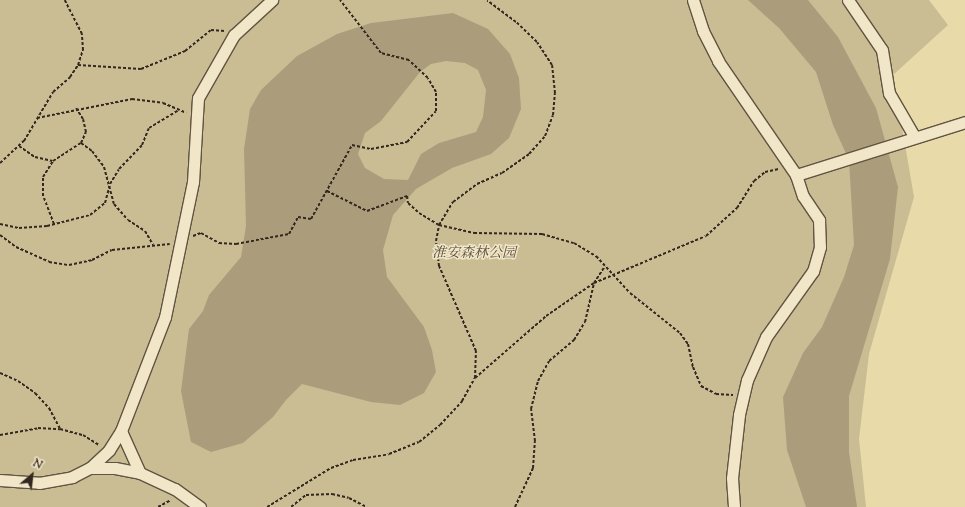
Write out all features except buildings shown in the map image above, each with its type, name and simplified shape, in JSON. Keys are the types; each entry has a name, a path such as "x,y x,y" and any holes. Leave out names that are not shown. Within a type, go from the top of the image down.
{"street":[{"path":"0,480 39,483 72,477 90,468 109,450 121,431 165,317 193,182 198,98 210,74 238,31 272,0"},
{"path":"693,0 703,31 718,61 796,176 804,196 820,220 820,246 813,271 766,337 747,380 732,478 734,507"},
{"path":"848,0 882,50 889,93 914,136"},
{"path":"796,176 914,136 965,122"},
{"path":"121,431 140,473"},
{"path":"90,468 114,468 140,473 175,489 200,507"}],"path":[{"path":"0,163 19,146 53,92 70,77 78,65 84,50 82,34 65,0"},
{"path":"0,235 16,247 49,262 69,265 92,260 112,250 164,246 201,233 219,244 236,244 289,234 298,217 311,219 352,145 371,149 393,143 407,142 436,111 436,92 428,78 408,60 381,53 340,0"},
{"path":"475,378 476,351 439,266 436,241 439,225 453,202 477,184 502,173 529,154 545,136 553,115 556,93 552,65 537,42 516,22 488,0"},
{"path":"78,65 141,69 185,50 211,30 238,31"},
{"path":"37,118 76,108 132,99 163,103 196,118"},
{"path":"54,224 43,196 43,177 52,161 81,143 86,132 83,119 76,108"},
{"path":"0,224 19,228 54,224 90,215 105,203 110,184 119,169 142,145 150,128 179,110"},
{"path":"81,143 92,151 104,166 110,184 114,204 128,220 145,231 153,246"},
{"path":"19,146 35,157 52,161"},
{"path":"266,507 331,468 353,460 389,454 419,442 440,425 462,401 475,378 546,316 594,283 612,274 706,236 737,208 754,181 765,172 789,166"},
{"path":"326,191 367,211 407,196 408,203 419,213 439,225 474,233 542,234 574,243 596,256 630,293 680,332 688,344 693,367 701,386 716,394 744,396"},
{"path":"515,507 533,468 535,441 531,409 538,381 549,361 574,340 585,322 594,283 605,266"},
{"path":"0,373 36,393 49,408 60,429"},
{"path":"0,433 4,434 38,428 60,429 83,435 109,450"},
{"path":"291,507 306,495 332,494 349,498 367,507"}],"green space":[{"name":"淮安森林公园","path":"0,0 929,0 948,25 893,75 914,197 869,354 859,439 866,507 0,507"}],"shaded area":[{"path":"748,0 808,0 838,37 876,108 898,187 890,259 849,396 849,452 857,507 806,507 787,450 783,397 803,353 822,327 844,277 854,245 849,160 833,125 816,72 779,28"},
{"path":"453,13 488,29 510,54 519,78 521,109 509,138 491,154 452,168 416,189 393,215 383,250 387,277 424,327 432,350 436,372 424,393 400,405 371,402 302,384 286,400 273,417 243,443 211,452 191,442 181,391 189,329 203,311 209,295 241,257 246,226 244,149 250,109 261,90 297,56 337,34 371,23","holes":["446,61 465,63 478,70 486,90 483,117 476,132 439,143 421,154 408,180 384,179 365,168 358,154 365,133 381,121 420,72 431,64"]}]}
